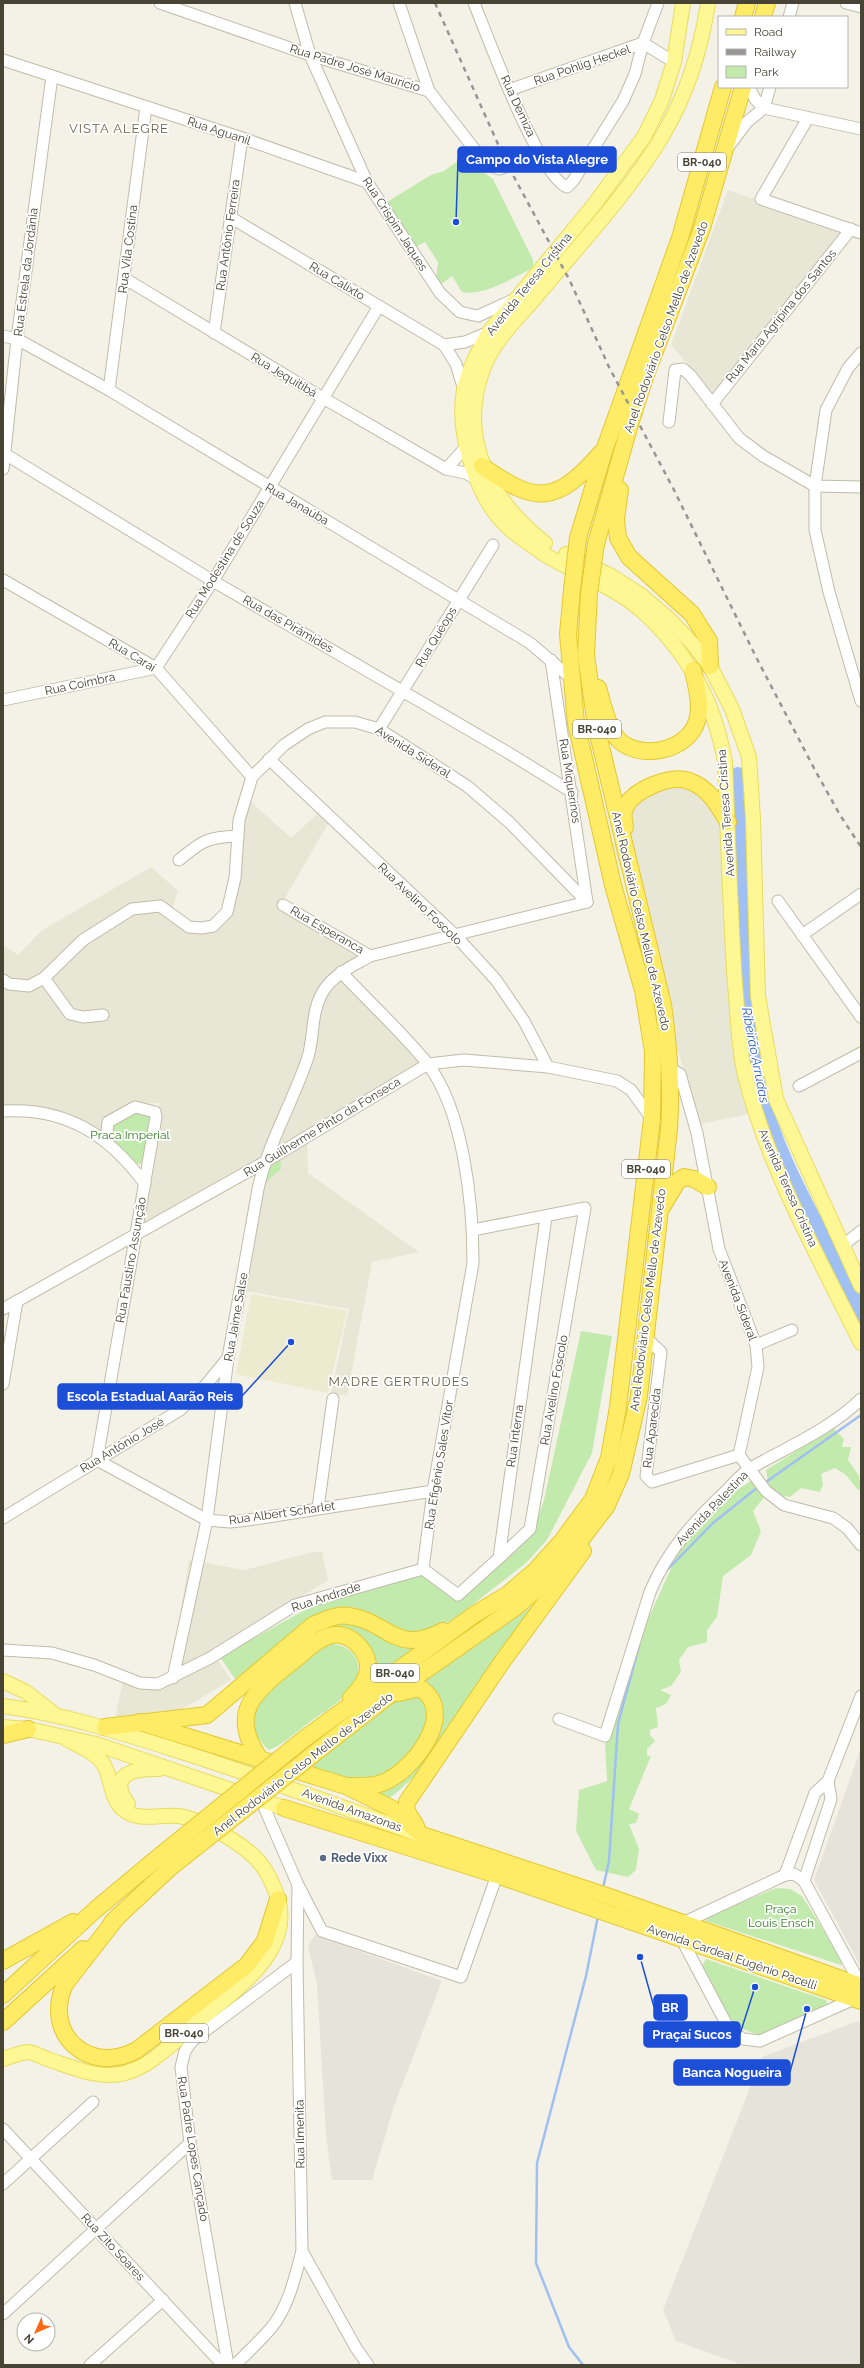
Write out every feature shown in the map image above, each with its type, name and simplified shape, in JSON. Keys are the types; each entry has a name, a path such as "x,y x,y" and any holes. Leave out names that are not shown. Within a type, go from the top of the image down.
{"highway":[{"path":"743,16 748,3"},
{"path":"763,16 767,3"},
{"name":"Anel Rodoviário Celso Mello de Azevedo","path":"3,2022 118,1916 166,1861 309,1735 475,1614 518,1585 535,1571 562,1541 593,1499 609,1458 618,1407 652,1119 654,1052 643,990 613,885 576,723 568,634 578,538 605,448 680,238 723,88"},
{"name":"Anel Rodoviário Celso Mello de Azevedo","path":"5,1992 95,1910 166,1861 320,1749 387,1697 516,1607 546,1581 574,1550 606,1507 621,1474 639,1396 644,1336 671,1099 669,1049 663,1005 596,726 586,655 589,593 596,544 630,424 702,228 726,150 743,88"},
{"path":"630,424 616,519 618,538 629,557 692,614 709,641 710,666"},
{"path":"480,473 528,493 546,494 571,483 605,448"},
{"path":"586,655 614,736 625,746 639,750 654,751 670,747 691,734 697,721 699,706 693,670"},
{"path":"628,862 625,809 636,794 644,789 670,781 688,781 712,796 728,822"},
{"path":"659,1214 677,1182 684,1177 694,1179 708,1187"},
{"path":"422,1836 406,1810 407,1802 502,1662 579,1559 606,1507"},
{"path":"105,1727 207,1715 314,1625 328,1619 350,1616 365,1621 398,1638 408,1640 435,1635 475,1614"},
{"path":"260,1759 247,1738 244,1721 250,1702 262,1686 322,1638 335,1635 347,1637 355,1642 364,1652 368,1671 358,1691 309,1735"},
{"path":"346,1786 381,1784 391,1779 409,1765 429,1735 436,1713 434,1701 427,1692 420,1688 412,1688 387,1697"},
{"path":"140,1722 346,1786 391,1808 422,1836"},
{"path":"3,1735 28,1729"},
{"name":"Avenida Amazonas","path":"284,1808 497,1875 603,1912"},
{"name":"Avenida Amazonas","path":"422,1836 607,1896"},
{"name":"Avenida Cardeal Eugênio Pacelli","path":"607,1896 683,1923 859,1993"},
{"path":"118,1916 65,1984 60,1994 59,2017 66,2034 83,2052 102,2059 123,2058 137,2050 247,1966 262,1947 278,1899"},
{"path":"3,1961 95,1910"},
{"name":"Avenida Cardeal Eugênio Pacelli","path":"603,1912 682,1940 859,1993"}],"main road":[{"name":"Avenida Teresa Cristina","path":"683,3 674,62 662,100 644,137 594,206 489,332 475,360 464,391 463,421 466,447 480,473 502,502 526,528 548,545 611,576 642,596 688,638 710,666 732,709 749,757 753,818 758,996 767,1066 776,1099 861,1286"},
{"name":"Avenida Teresa Cristina","path":"708,3 695,67 663,136 628,184 497,342 486,363 476,388 475,436 480,473 492,508 509,529 545,554 609,587 640,609 665,634 693,670 711,706 720,732 725,762 734,961 739,1033 758,1119 776,1167 861,1343"},
{"path":"748,1073 767,1066"},
{"path":"3,1682 26,1692 54,1714"},
{"name":"Avenida Amazonas","path":"3,1706 54,1714 105,1727 266,1780 422,1836"},
{"path":"3,1710 21,1708"},
{"name":"Avenida Amazonas","path":"3,1727 28,1729 66,1739 96,1744 177,1770 284,1808"},
{"name":"BR-040","path":"3,2059 28,2052 98,2074 114,2075 126,2073 150,2061 246,1980 261,1965 277,1934 280,1916 278,1899 269,1876 256,1857 229,1838 209,1827 180,1816 142,1816 130,1814 119,1806 100,1760 89,1751 66,1739"},
{"path":"142,1816 123,1797 121,1781 134,1770 177,1770"}],"street":[{"name":"Rua Padre José Maurício","path":"160,3 310,56 429,91 486,164 499,169 541,155"},
{"name":"Rua Crispim Jaques","path":"295,3 310,56 367,182 440,294 460,312 478,316 518,297"},
{"path":"399,3 429,91"},
{"name":"Rua Demiza","path":"474,3 509,90 541,155 560,184 567,187 573,181 623,101 635,74 643,43 658,3"},
{"path":"789,16 793,3"},
{"path":"846,3 861,7"},
{"name":"Rua Pohlig Heckel","path":"509,90 643,43 674,62"},
{"name":"Rua Aguanil","path":"3,60 242,138 367,182"},
{"name":"Rua Estrela da Jordânia","path":"3,469 17,339 52,76"},
{"path":"750,88 755,99 764,108 861,129"},
{"path":"726,150 747,122 764,108 770,88"},
{"name":"Rua Vila Costina","path":"109,390 146,107"},
{"path":"808,118 761,199 856,231"},
{"name":"Rua Antônio Ferreira","path":"214,333 242,138"},
{"name":"Rua Calixto","path":"230,217 444,345 456,364 464,391"},
{"name":"Rua Maria Agripina dos Santos","path":"712,404 856,231"},
{"name":"Rua Jequitibá","path":"124,278 322,398 446,469 465,473 480,473"},
{"name":"Rua Modestina de Souza","path":"156,668 213,581 322,398 379,306"},
{"path":"444,345 465,342 489,332"},
{"name":"Rua Janaúba","path":"3,336 17,339 109,390 269,488 530,643 571,678"},
{"path":"861,352 848,368 826,410 815,486 815,530 829,592 861,701"},
{"path":"669,422 676,370 683,368 739,438 763,456 815,486 861,487"},
{"path":"446,469 466,447"},
{"name":"Rua das Pirâmides","path":"5,454 213,581 403,691 572,792"},
{"name":"Rua Quéops","path":"379,729 493,545"},
{"name":"Rua Caraí","path":"3,580 156,668 252,777"},
{"name":"Rua Miquerinos","path":"551,660 572,792 587,902"},
{"name":"Rua Coimbra","path":"3,700 156,668"},
{"name":"Avenida Sideral","path":"3,980 9,984 29,986 44,978 83,940 132,909 160,906 189,927 202,928 213,926 227,912 235,878 239,820 252,777 284,745 308,729 325,722 355,722 379,729 467,786 509,822 587,902"},
{"name":"Rua Avelino Foscolo","path":"269,759 455,935 496,980 524,1021 548,1067"},
{"path":"179,860 203,840 220,836 238,836"},
{"path":"802,935 861,894"},
{"path":"778,901 861,1017"},
{"name":"Rua Jaime Salse","path":"173,1678 207,1520 228,1358 263,1164 308,1056 314,1017 321,994 341,972 370,956 587,902"},
{"name":"Rua Esperanca","path":"283,905 370,956"},
{"name":"Rua Efigênio Sales Vitor","path":"341,972 428,1064 448,1102 465,1164 473,1230 473,1263 433,1491 424,1569"},
{"path":"44,978 70,1014 83,1017 103,1015"},
{"path":"799,1086 861,1053"},
{"name":"Rua Guilherme Pinto da Fonseca","path":"3,1309 263,1164 428,1064 464,1060 548,1067 617,1081 631,1090 652,1119"},
{"name":"Avenida Sideral","path":"669,1068 680,1074 697,1133 719,1249 756,1345 758,1368 739,1455"},
{"name":"Rua Faustino Assunção","path":"97,1460 134,1236 145,1184 156,1117 155,1112 135,1107 107,1123 106,1141"},
{"path":"3,1111 21,1110 51,1114 80,1124 106,1141 128,1161 145,1184"},
{"name":"Rua Avelino Foscolo","path":"499,1558 530,1529 585,1208 546,1217"},
{"path":"473,1230 546,1217"},
{"name":"Rua Interna","path":"499,1558 546,1217"},
{"path":"842,1246 861,1231"},
{"path":"3,1384 17,1301"},
{"path":"756,1345 792,1330"},
{"name":"Rua Aparecida","path":"644,1336 661,1352 646,1476 652,1482 739,1455"},
{"name":"Rua Antônio José","path":"3,1518 180,1410 206,1386 228,1358"},
{"name":"Avenida Palestina","path":"559,1719 604,1736 650,1592 659,1569 684,1534 749,1469 798,1444 852,1408 861,1398"},
{"path":"318,1508 332,1399"},
{"path":"739,1455 766,1491 784,1505 833,1518 847,1528 861,1545"},
{"name":"Rua Albert Scharlet","path":"97,1460 207,1520 236,1521 433,1491"},
{"path":"424,1569 458,1595 499,1558"},
{"name":"Rua Andrade","path":"3,1650 52,1653 94,1666 140,1683 158,1684 173,1678 210,1658 295,1605 346,1589 424,1569"},
{"path":"785,1875 815,1793 828,1781 861,1696"},
{"path":"804,1881 831,1799 828,1781"},
{"path":"261,1800 298,1885 322,1931 461,1977 497,1875"},
{"path":"272,1826 276,1810 284,1808"},
{"path":"682,1940 729,2029 743,2039 760,2041 859,1993 804,1881 794,1874 785,1875 683,1923"},
{"name":"Rua Ilmenita","path":"298,1885 297,1962 302,2251 356,2348 368,2365"},
{"name":"Rua Padre Lopes Cançado","path":"228,2365 190,2143 181,2067 185,2051 193,2040 297,1962"},
{"path":"3,2184 94,2102"},
{"name":"Rua Zito Soares","path":"3,2129 224,2365"},
{"path":"3,2314 190,2143"},
{"path":"235,2365 272,2327 283,2309 291,2290 302,2251"},
{"path":"90,2365 163,2300"}],"shaded area":[{"path":"728,190 845,230 713,394 671,345"},
{"path":"684,785 724,810 744,828 738,886 748,1034 769,1110 700,1124 658,984 613,846 628,809 650,789"},
{"path":"249,800 291,838 324,808 331,819 282,903 360,956 339,973 425,1063 307,1136 308,1173 419,1252 372,1262 347,1396 331,1393 349,1309 240,1290 263,1164 143,1231 135,1224 160,1103 135,1104 107,1126 99,1145 51,1112 3,1108 3,945 18,955 41,931 151,867 178,891 171,912 188,925 217,923 234,906 241,817"},
{"path":"251,1294 347,1311 328,1393 236,1374"},
{"path":"313,1552 322,1552 328,1580 213,1653 231,1680 177,1712 155,1718 115,1718 123,1681 169,1682 189,1560 245,1570"},
{"path":"861,1748 861,1967 814,1880"},
{"path":"315,1935 442,1981 394,2106 372,2180 332,2180 326,2136 317,1984 308,1946"},
{"path":"858,2021 861,2022 861,2365 742,2365 676,2341 663,2310 762,2057"}],"green space":[{"path":"466,155 479,169 493,179 533,260 533,266 529,270 496,286 471,293 462,292 452,276 440,285 436,278 438,262 425,242 414,248 387,202 431,175 444,171"},
{"name":"Praca Imperial","path":"138,1110 154,1115 142,1164 129,1162 110,1142 113,1128 118,1120"},
{"path":"280,1154 281,1169 264,1184 247,1170"},
{"path":"581,1331 612,1336 592,1453 547,1540 526,1563 459,1615 443,1625 424,1630 407,1632 390,1628 310,1620 235,1679 220,1657 303,1611 331,1598 421,1574 453,1599 463,1597 516,1551 534,1529 544,1500"},
{"path":"833,1428 844,1439 842,1447 851,1447 848,1460 859,1476 861,1489 858,1490 846,1475 835,1468 821,1474 823,1484 820,1492 801,1488 790,1497 778,1495 769,1487 766,1470"},
{"path":"754,1479 765,1496 753,1511 761,1531 751,1555 723,1576 717,1617 707,1630 707,1642 688,1647 679,1660 681,1672 671,1686 660,1690 671,1695 666,1704 656,1708 658,1727 650,1730 650,1735 655,1741 647,1749 647,1756 651,1756 629,1809 639,1814 636,1823 629,1824 639,1849 636,1870 628,1877 596,1870 576,1831 579,1790 607,1781 605,1745 646,1624 682,1544 723,1499"},
{"path":"531,1607 535,1609 456,1714 443,1738 419,1771 400,1790 389,1798 372,1791 442,1719 441,1703 434,1690 425,1683 427,1680"},
{"path":"353,1622 419,1647 370,1681 374,1661 321,1632 320,1629 335,1623"},
{"path":"333,1644 347,1649 355,1657 358,1671 356,1681 343,1697 334,1705 284,1742 269,1750 257,1735 254,1721 258,1706 267,1692 295,1666 322,1645"},
{"path":"419,1696 427,1707 428,1720 425,1730 413,1751 404,1760 385,1774 368,1780 352,1780 312,1769 311,1766 391,1703"},
{"name":"Praça Louis Ensch","path":"776,1888 790,1889 802,1896 844,1963 841,1965 706,1921 707,1917"},
{"path":"706,1959 826,2000 828,2006 761,2036 733,2025 702,1966"}],"waterway":[{"name":"Ribeirão Arrudas","path":"738,775 746,995 750,1042 759,1088 768,1118 791,1176 861,1315"},
{"path":"766,1482 861,1415"},
{"path":"665,1572 713,1523 758,1487"},
{"path":"603,1888 609,1861 618,1724 639,1646"},
{"path":"583,2365 569,2347 536,2263 537,2163 586,1976 598,1916"}],"railway":[{"path":"435,3 506,162 570,281 609,367 674,490 756,657 816,772 840,815 861,847"}],"place":[{"name":"Campo do Vista Alegre","path":"456,222"},
{"name":"Escola Estadual Aarão Reis","path":"291,1342"},
{"name":"Rede Vixx","path":"323,1858"},
{"name":"BR","path":"640,1957"},
{"name":"Praçaí Sucos","path":"755,1987"},
{"name":"Banca Nogueira","path":"807,2009"}],"district":[{"name":"VISTA ALEGRE","path":"119,128"},
{"name":"MADRE GERTRUDES","path":"399,1381"}]}
